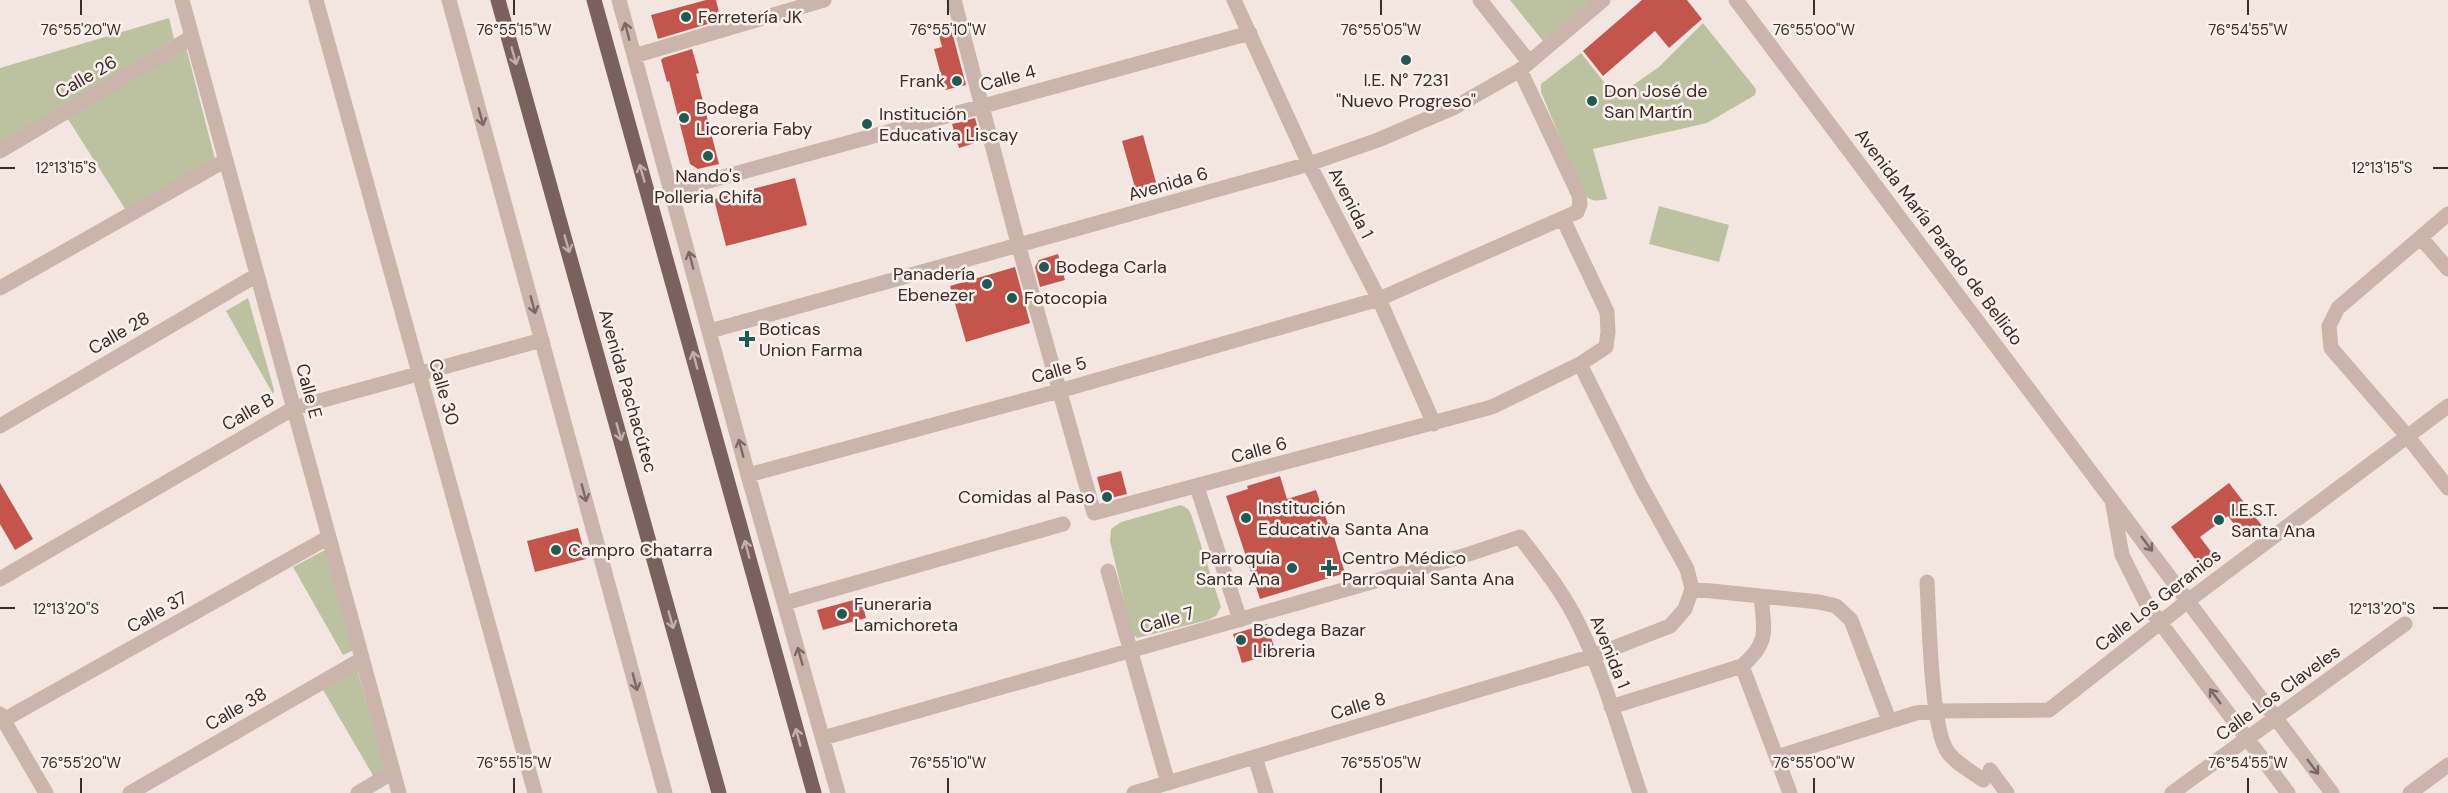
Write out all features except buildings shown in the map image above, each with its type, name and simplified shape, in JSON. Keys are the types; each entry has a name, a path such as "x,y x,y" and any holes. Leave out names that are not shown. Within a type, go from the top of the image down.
{"main road":[{"name":"Avenida Pachacútec","path":"498,0 719,793"},
{"path":"594,0 814,793"}],"street":[{"name":"Calle E","path":"182,0 399,793"},
{"name":"Calle 30","path":"316,0 535,793"},
{"path":"449,0 665,793"},
{"path":"619,0 748,475 838,793"},
{"path":"634,56 824,0"},
{"path":"954,0 1059,390"},
{"name":"Avenida 1","path":"1234,0 1309,164 1379,300 1434,423"},
{"path":"1480,0 1524,66 1579,195 1580,204 1577,212 1563,219"},
{"name":"Avenida 6","path":"710,331 1019,247 1309,164 1378,140 1455,107 1524,66 1603,0"},
{"name":"Avenida María Parado de Bellido","path":"1736,0 2332,793"},
{"name":"Calle 4","path":"672,191 1250,33"},
{"name":"Calle 26","path":"0,151 192,38"},
{"path":"0,288 225,160"},
{"path":"2448,214 2338,308 2329,326 2331,348 2408,437 2448,488"},
{"name":"Calle 5","path":"748,475 1379,300 1563,219"},
{"name":"Calle 6","path":"1059,390 1094,513 1492,407 1580,364 1606,347 1607,312 1563,219"},
{"path":"2421,238 2448,269"},
{"name":"Calle 28","path":"0,426 257,275"},
{"name":"Calle B","path":"0,579 294,408 542,340"},
{"path":"1580,364 1641,486 1687,569 1692,589 1820,602 1836,606 1851,620 1889,720"},
{"path":"2408,437 2448,406"},
{"name":"Calle Los Geranios","path":"1936,711 2049,710 2189,600 2408,437"},
{"path":"1197,487 1240,620"},
{"name":"Avenida María Parado de Bellido","path":"2111,497 2122,555 2147,605 2288,793"},
{"path":"785,603 1063,524"},
{"name":"Calle 37","path":"1,719 329,537"},
{"name":"Avenida 1","path":"1520,537 1556,586 1578,622 1593,656 1640,793"},
{"name":"Calle 7","path":"823,738 1463,556 1520,537"},
{"path":"1108,571 1168,783"},
{"path":"1927,582 1936,711 1941,738 1948,753 1987,775 2007,793"},
{"name":"Calle 8","path":"1134,793 1593,656 1670,626 1685,609 1692,589"},
{"path":"1611,707 1742,666 1755,654 1765,635 1761,596"},
{"name":"Calle Los Claveles","path":"2172,793 2405,624"},
{"name":"Calle 38","path":"130,793 362,659"},
{"path":"1742,666 1791,793"},
{"path":"1777,757 1889,720 1936,711"},
{"path":"1,719 46,793"},
{"path":"1255,757 1266,793"},
{"path":"2410,793 2448,765"},
{"path":"358,793 393,772"}],"green space":[{"path":"1510,0 1593,0 1543,41"},
{"path":"169,18 174,39 0,144 0,68"},
{"path":"1703,23 1756,89 1755,95 1707,123 1593,149 1607,199 1595,200 1584,195 1541,92 1541,84 1581,53 1616,97 1659,67"},
{"path":"186,47 215,159 127,212 66,116"},
{"path":"1659,206 1729,225 1719,262 1649,244"},
{"path":"248,298 274,390 273,394 226,311"},
{"path":"1181,505 1191,514 1221,607 1216,616 1208,620 1137,638 1132,634 1110,541 1111,529 1121,522"},
{"path":"325,550 354,650 343,655 293,567"},
{"path":"357,669 386,771 374,777 322,688"}],"place":[{"name":"Ferretería JK","path":"686,17"},
{"name":"I.E. N° 7231 \"Nuevo Progreso\"","path":"1406,60"},
{"name":"Frank","path":"957,81"},
{"name":"Don José de San Martín","path":"1592,101"},
{"name":"Bodega Licoreria Faby","path":"684,118"},
{"name":"Institución Educativa Liscay","path":"867,124"},
{"name":"Nando's Polleria Chifa","path":"708,156"},
{"name":"Bodega Carla","path":"1044,267"},
{"name":"Panadería Ebenezer","path":"987,284"},
{"name":"Fotocopia","path":"1012,298"},
{"name":"Boticas Union Farma","path":"747,339"},
{"name":"Comidas al Paso","path":"1107,497"},
{"name":"Institución Educativa Santa Ana","path":"1246,518"},
{"name":"I.E.S.T. Santa Ana","path":"2219,520"},
{"name":"Campro Chatarra","path":"556,550"},
{"name":"Parroquia Santa Ana","path":"1292,568"},
{"name":"Centro Médico Parroquial Santa Ana","path":"1329,568"},
{"name":"Funeraria Lamichoreta","path":"842,614"},
{"name":"Bodega Bazar Libreria","path":"1241,640"}]}
